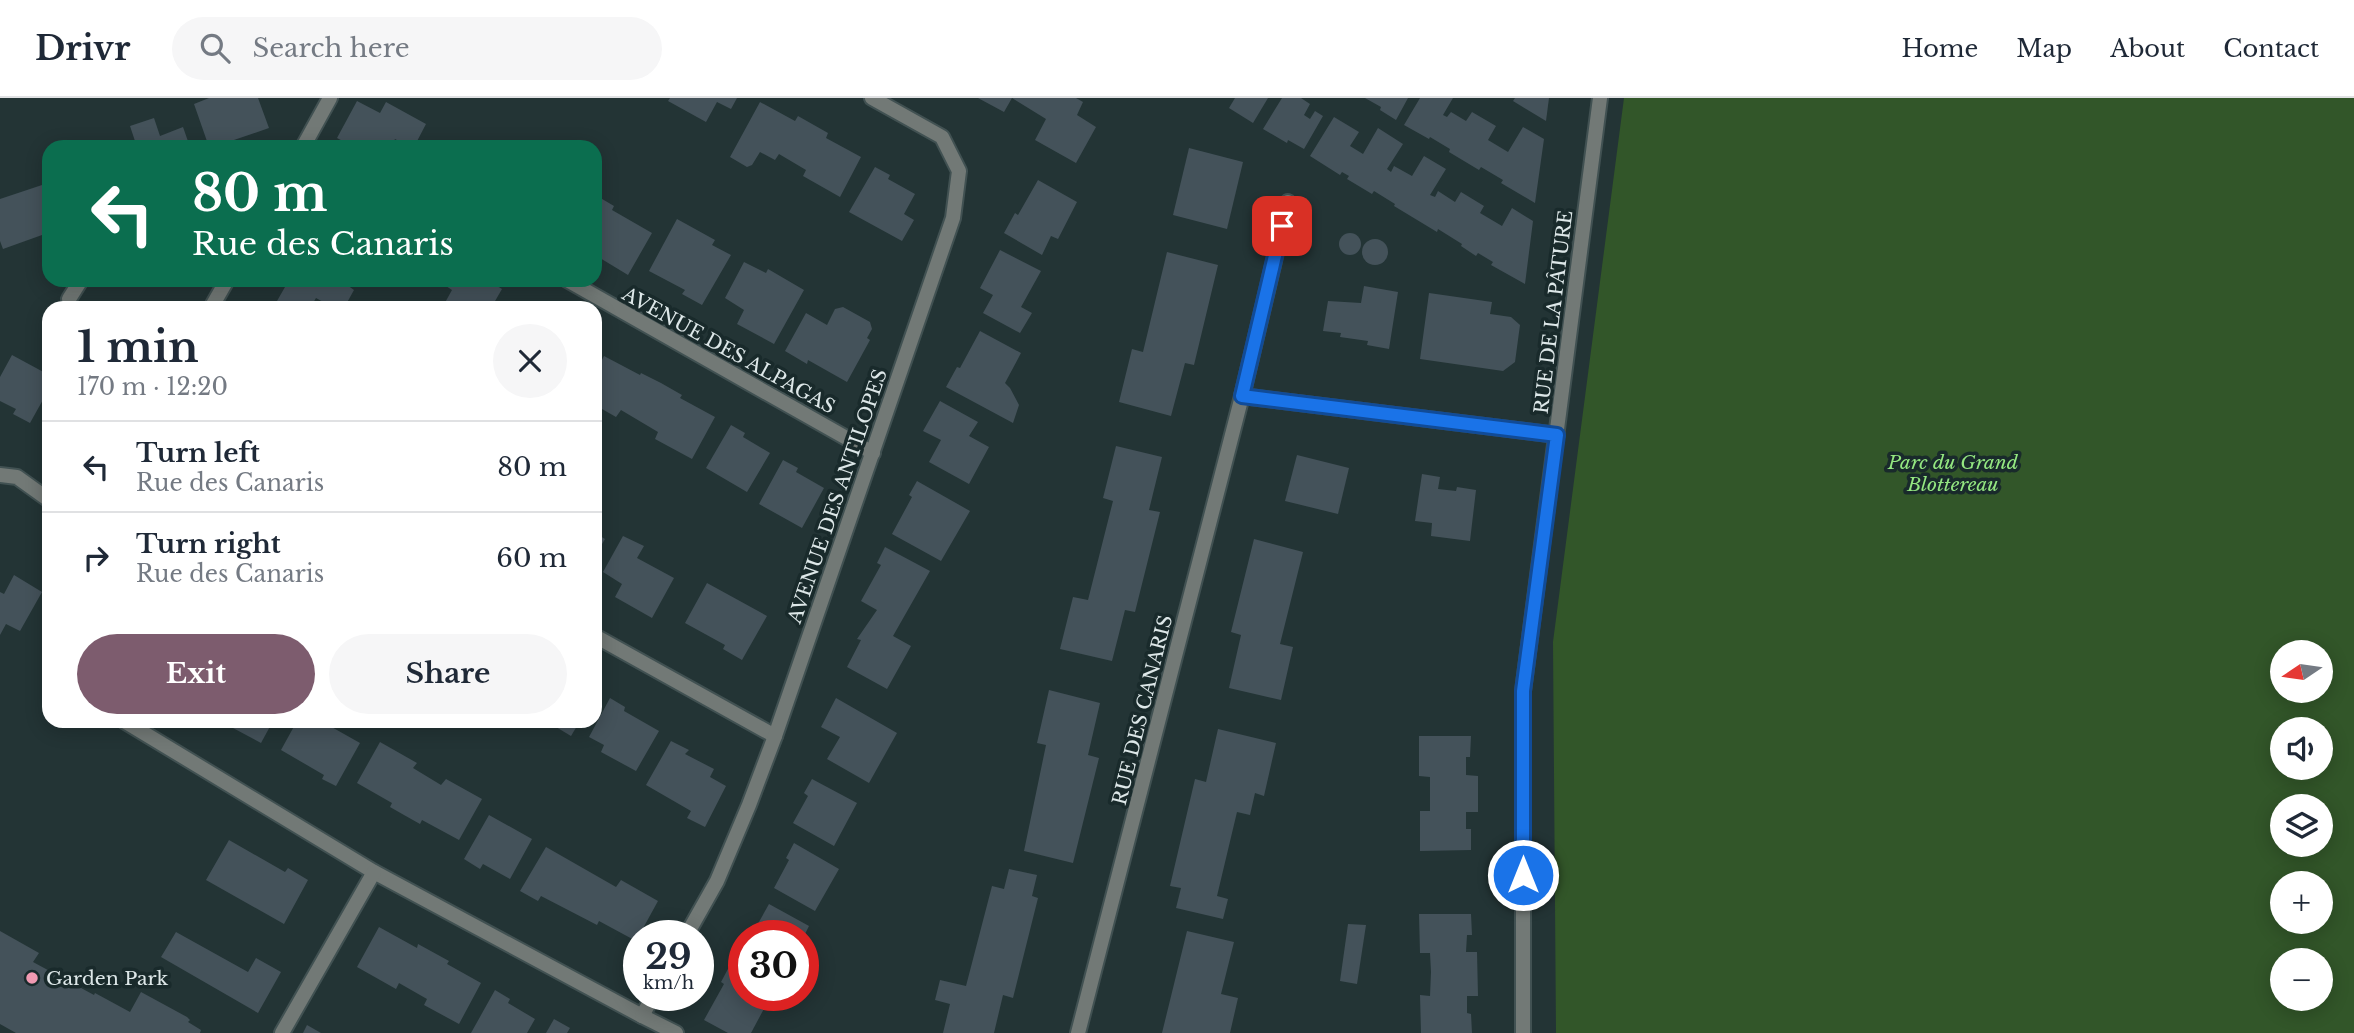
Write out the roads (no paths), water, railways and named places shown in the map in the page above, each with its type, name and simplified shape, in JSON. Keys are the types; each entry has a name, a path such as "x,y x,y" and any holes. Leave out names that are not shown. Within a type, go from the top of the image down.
{"street":[{"path":"307,140 330,98"},
{"name":"AVENUE DES ANTILOPES","path":"695,920 717,881 750,805 953,218 959,171 942,137 872,98"},
{"name":"RUE DE LA PÂTURE","path":"1523,1033 1523,691 1600,98"},
{"name":"RUE DES CANARIS","path":"1079,1033 1242,396 1288,202"},
{"path":"69,299 77,287"},
{"name":"AVENUE DES ALPAGAS","path":"579,287 873,453"},
{"path":"1242,396 1557,435"},
{"path":"0,475 17,477 42,495"},
{"path":"602,640 775,736"},
{"path":"136,728 374,872 676,1033"},
{"path":"282,1033 374,872"},
{"path":"642,1016 645,1011"}],"place":[{"name":"Garden Park","path":"32,978"}],"park label":[{"name":"Parc du Grand Blottereau","path":"1953,473"}]}
